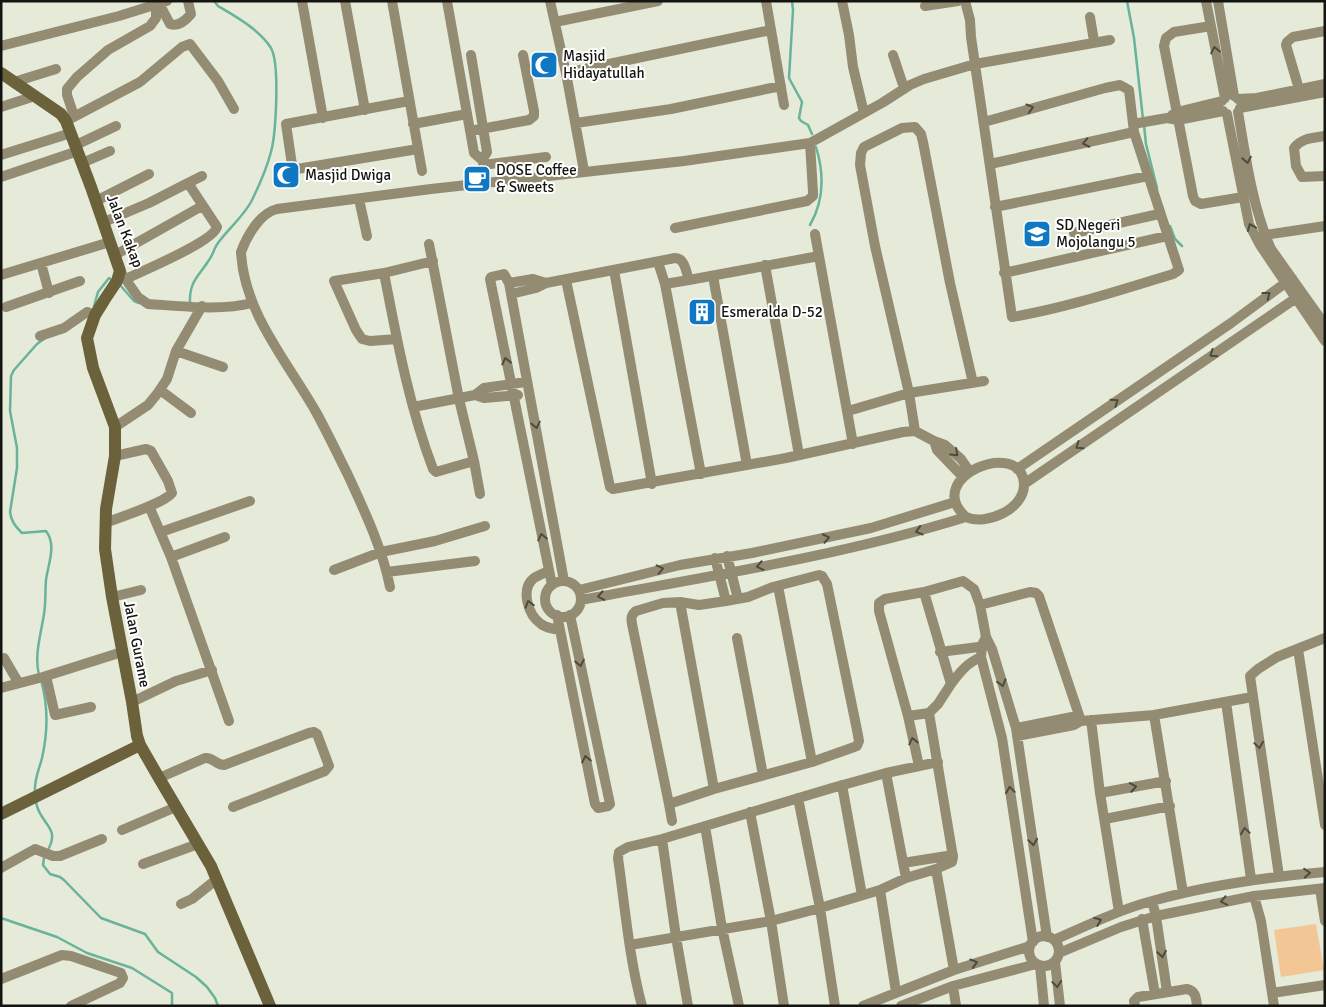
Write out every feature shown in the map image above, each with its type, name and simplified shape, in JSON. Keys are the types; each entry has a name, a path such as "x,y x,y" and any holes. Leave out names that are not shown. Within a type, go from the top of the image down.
{"street":[{"path":"160,4 170,24 175,25 191,14 188,1"},
{"path":"302,1 323,118"},
{"path":"345,1 365,110"},
{"path":"392,1 422,171"},
{"path":"447,1 474,153 483,162 546,157"},
{"path":"550,1 576,123 584,172"},
{"path":"555,22 658,1"},
{"path":"766,1 784,105"},
{"path":"842,1 853,68 864,112"},
{"path":"925,6 958,1"},
{"path":"965,1 970,20 1004,273 1012,317 1041,312 1176,273 1178,267 1148,176 1135,126 1129,90 1120,85 984,122"},
{"path":"1206,1 1210,26 1254,203 1271,249 1288,280"},
{"path":"1218,1 1243,196 1249,224 1260,246 1299,296 1325,341"},
{"path":"1,46 160,4"},
{"path":"75,138 67,89 77,77 108,50 150,26 156,18 160,4"},
{"path":"1090,16 1094,42"},
{"path":"1210,26 1174,32 1166,38 1164,46 1193,196 1195,201 1200,204 1243,196"},
{"path":"566,73 771,30"},
{"path":"1299,89 1286,46 1287,42 1293,38 1325,31"},
{"path":"390,587 381,552 358,496 326,431 274,345 252,303 241,252 252,232 266,214 277,209 684,161 810,143 882,103 909,85 975,64 1110,40"},
{"path":"1,177 75,138 182,47 190,44 218,81 234,109"},
{"path":"471,55 487,152 483,162 486,183"},
{"path":"470,131 529,120 534,116 523,55"},
{"path":"893,55 909,85"},
{"path":"14,82 56,70"},
{"path":"1,74 60,114 75,138 110,151"},
{"path":"990,164 1135,126 1150,120 1178,116 1325,84"},
{"path":"576,123 692,105 781,86"},
{"path":"1231,105 1325,92"},
{"path":"1,107 35,96"},
{"path":"409,101 286,124 294,168 302,169 418,148"},
{"path":"414,124 467,114"},
{"path":"1,155 75,138 116,126"},
{"path":"915,431 909,393 875,246 859,158 864,148 906,127 915,127 923,142 950,283 973,382"},
{"path":"1325,136 1304,139 1294,148 1294,155 1296,166 1302,177 1325,176"},
{"name":"Jalan Kakap","path":"75,138 115,256 119,280 148,304 230,307 252,303"},
{"path":"675,228 808,201 813,192 810,143"},
{"path":"96,201 149,174"},
{"path":"104,222 149,203 202,176"},
{"path":"995,208 1148,176"},
{"path":"119,280 187,250 216,230 217,228 188,183"},
{"path":"359,199 367,236"},
{"path":"115,256 202,206"},
{"path":"1074,232 1159,214"},
{"path":"1265,235 1325,226"},
{"path":"815,234 853,444"},
{"path":"1004,273 1167,236"},
{"path":"1,275 110,242"},
{"path":"429,244 459,399 480,494"},
{"path":"665,284 819,256"},
{"path":"511,294 536,288 546,283 678,258 684,265 689,280"},
{"path":"397,339 362,339 334,282 337,279 384,273 433,261"},
{"path":"658,262 665,284 701,474"},
{"path":"41,263 49,292"},
{"path":"765,265 800,455"},
{"path":"614,270 652,484"},
{"path":"384,273 417,425 435,471 474,461"},
{"path":"552,585 490,278 504,274 509,282 564,581"},
{"path":"713,276 747,465"},
{"path":"509,282 533,279 546,283"},
{"name":"Jalan Gurame","path":"119,280 92,314 87,346 115,427 115,456 106,509 105,549 137,736 140,745 217,879 270,1006"},
{"path":"566,280 610,486 616,490 915,431 934,441 945,444 961,459 967,474"},
{"path":"1016,468 1231,323 1288,280"},
{"path":"6,307 80,281"},
{"path":"1299,296 1325,325"},
{"path":"1024,484 1239,335 1299,296"},
{"path":"115,427 148,405 160,390 170,371 194,306"},
{"path":"40,336 64,328 92,314"},
{"path":"1231,323 1239,335"},
{"path":"176,351 224,367"},
{"path":"848,410 909,393 984,381"},
{"path":"413,407 459,399 476,394 484,388 526,382"},
{"path":"160,390 191,413"},
{"path":"476,394 484,398 529,394"},
{"path":"105,522 149,506 169,496 172,491 152,452 146,449 115,456"},
{"path":"991,463 1006,464 1016,468 1022,476 1024,484 1020,497 1005,513 995,518 972,520 959,511 954,493 956,487 967,474 991,463"},
{"path":"161,532 250,501"},
{"path":"580,595 671,567 727,556 752,554 871,528 955,502"},
{"path":"149,506 171,557 229,721"},
{"path":"580,595 731,572 854,547 916,532 966,517"},
{"path":"334,570 381,552 435,541 485,526"},
{"path":"171,557 225,537"},
{"path":"727,556 738,599"},
{"path":"715,558 726,601"},
{"path":"387,572 475,560"},
{"path":"549,571 534,578 528,587 527,598 537,621 544,626 560,630"},
{"path":"668,804 714,789 812,762 857,746 859,741 857,730 826,580 822,576 819,575 778,586 738,599 699,605 680,602 664,603 636,611 631,618 668,804 672,821"},
{"path":"564,581 570,583 580,595 577,609 570,615 557,615 552,612 546,603 547,593 552,585 564,581"},
{"path":"919,766 908,716 879,611 879,603 885,599 924,592 963,581 974,588 980,605 994,706 1002,738 1031,944 1030,955 1038,965 1044,1006"},
{"path":"778,586 812,762"},
{"path":"112,597 141,590"},
{"path":"924,592 940,652 951,684"},
{"path":"980,605 1030,592 1036,593 1039,596 1086,720 1106,819 1119,912"},
{"path":"680,602 714,789"},
{"path":"557,615 595,804 598,808 610,804 570,615"},
{"path":"737,638 763,775"},
{"path":"1279,876 1250,679 1252,674 1277,656 1325,638"},
{"path":"940,652 985,647"},
{"path":"908,716 929,713 938,704 964,667 985,647"},
{"path":"985,647 1017,732 1051,939 1057,945 1060,1006"},
{"path":"1298,649 1325,825"},
{"path":"1,688 122,652"},
{"path":"4,658 18,682"},
{"path":"132,702 176,681 212,670"},
{"path":"42,677 55,715 91,707"},
{"path":"1017,732 1074,724 1086,720 1154,714 1252,697"},
{"path":"1226,702 1252,879"},
{"path":"994,706 1008,704"},
{"path":"630,945 771,921 880,890 906,878 952,862 954,859 929,713"},
{"path":"1154,714 1183,893"},
{"path":"159,778 205,758 210,758 224,765 310,733 314,732 317,734 329,766 326,771 233,807"},
{"path":"1,814 140,745"},
{"path":"642,1006 630,945 618,852 628,847 662,839 842,785 938,762"},
{"path":"886,773 906,878"},
{"path":"1100,793 1166,781"},
{"path":"842,785 862,895"},
{"path":"798,798 820,908 835,1006"},
{"path":"1012,808 1028,805"},
{"path":"1106,819 1170,806"},
{"path":"122,830 176,807"},
{"path":"750,812 771,921 784,1006"},
{"path":"705,826 722,928 739,1006"},
{"path":"1,868 35,849 53,856 60,856 102,839"},
{"path":"662,839 688,1006"},
{"path":"143,864 198,844"},
{"path":"904,863 952,855"},
{"path":"936,869 954,970"},
{"path":"864,1006 954,970 1031,944 1040,937 1051,939 1152,901 1252,879 1325,872"},
{"path":"181,904 192,899 217,879"},
{"path":"1265,879 1266,894"},
{"path":"901,1006 953,986 1038,965 1050,965 1057,957 1121,926 1156,916 1254,896 1323,888 1325,921"},
{"path":"880,890 896,992"},
{"path":"1254,896 1261,921 1274,1006"},
{"path":"1152,901 1156,916 1167,992"},
{"path":"1142,920 1155,994"},
{"path":"1,979 62,955 71,956 121,973 123,978 120,983 70,1006"},
{"path":"923,982 928,996"},
{"path":"1272,993 1325,985"},
{"path":"953,986 956,1006"},
{"path":"1135,1006 1134,1001 1138,997 1187,989 1193,990 1197,1006"}],"shaded area":[{"path":"1316,924 1324,970 1281,977 1274,930"}],"waterway":[{"path":"190,303 191,289 195,279 210,258 215,247 247,208 257,190 271,152 276,115 276,68 271,48 254,29 218,6 214,1"},
{"path":"792,1 789,78 802,102 799,118 808,125 812,134"},
{"path":"1127,1 1134,38 1143,119"},
{"path":"1144,125 1146,144 1157,188"},
{"path":"810,225 818,206 821,187 819,157 816,147"},
{"path":"1170,226 1175,239 1182,246"},
{"path":"94,306 98,292 109,278 113,281"},
{"path":"120,285 134,301 139,303"},
{"path":"39,675 37,660 45,610 46,580 51,555 51,542 46,531 22,533 15,526 11,518 10,512 17,468 17,448 10,411 11,376 37,344 44,339"},
{"path":"35,792 46,728 45,699 41,680"},
{"path":"36,802 41,815 51,830 52,841 49,848"},
{"path":"44,858 43,865 50,874 64,880 101,918 145,934 158,952 196,977 207,987 218,1006"},
{"path":"1,918 57,937 87,953 132,968 172,993 172,1006"}],"place":[{"name":"Masjid Hidayatullah","path":"544,65"},
{"name":"Masjid Dwiga","path":"286,175"},
{"name":"DOSE Coffee & Sweets","path":"477,179"},
{"name":"SD Negeri Mojolangu 5","path":"1037,234"},
{"name":"Esmeralda D-52","path":"702,312"}]}
